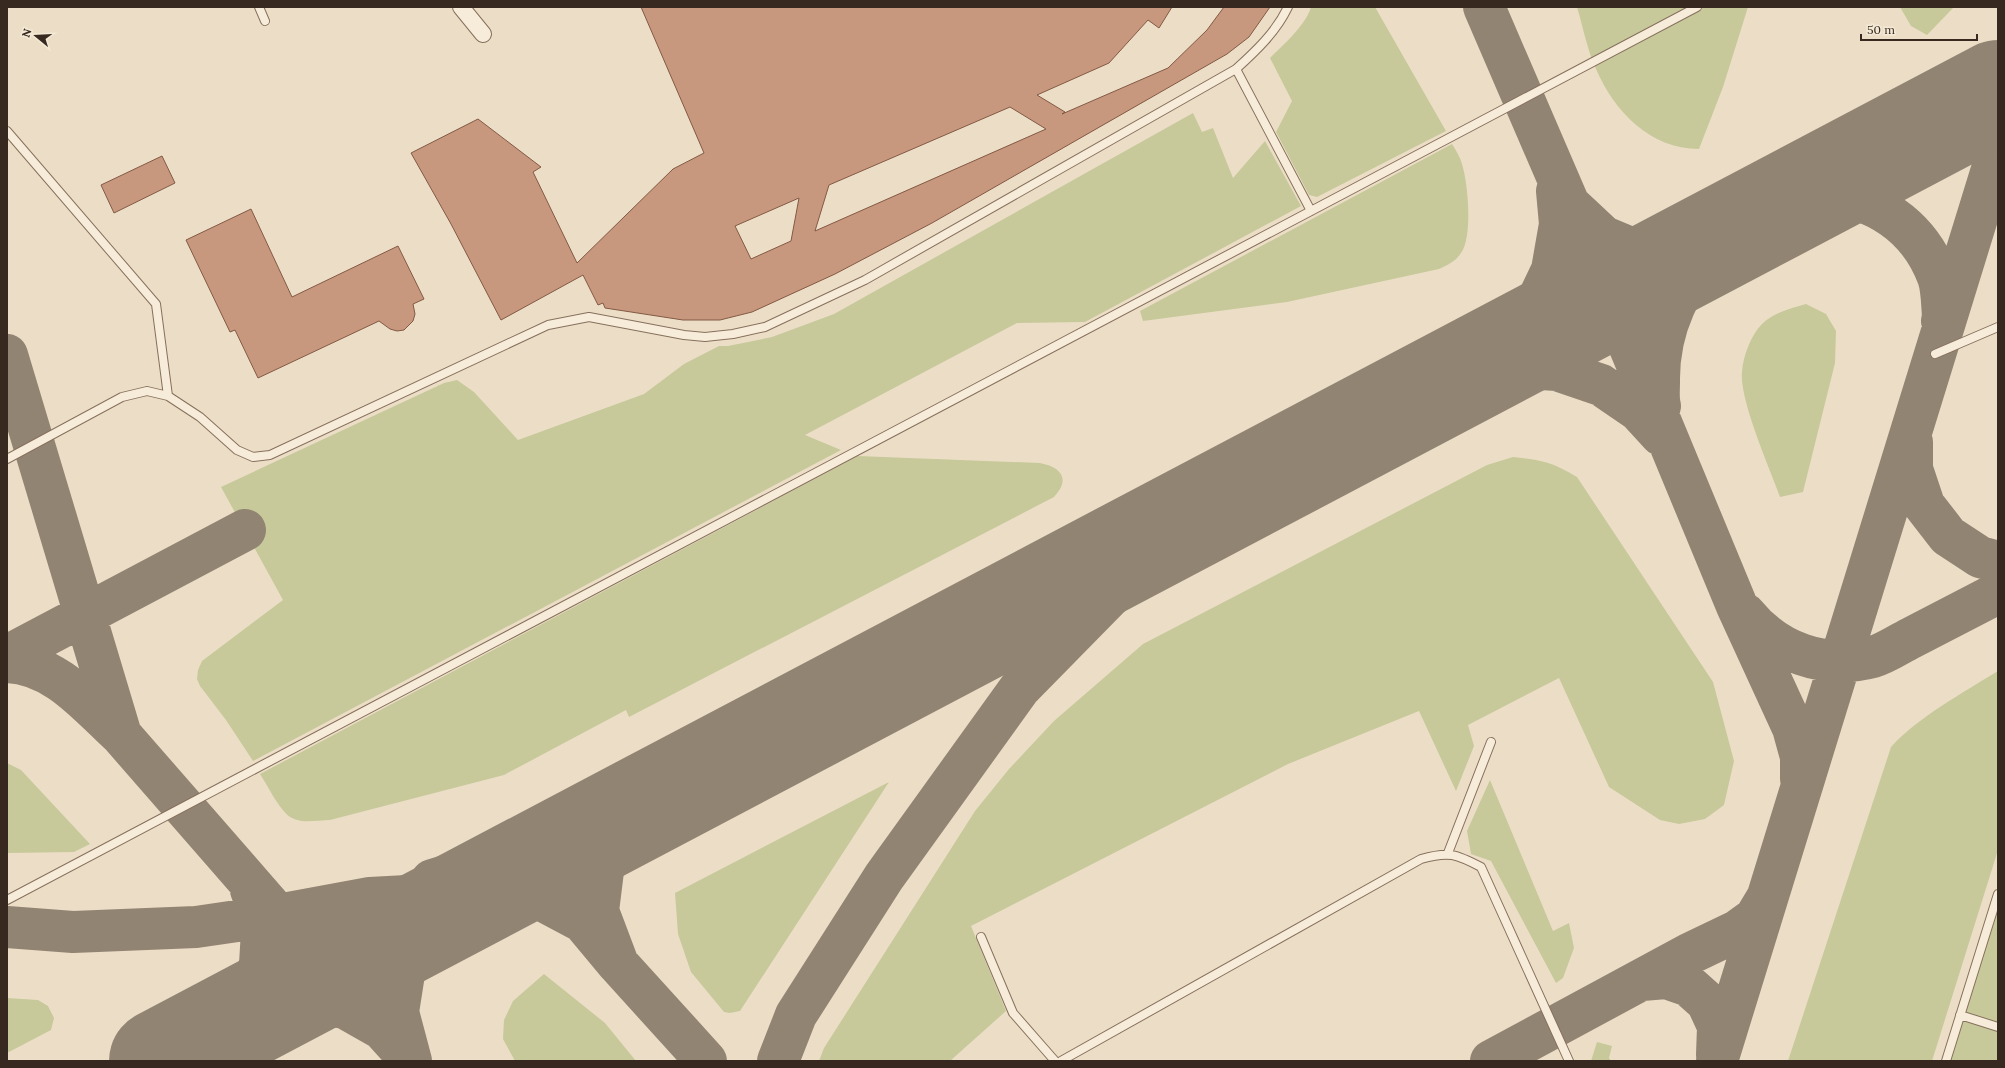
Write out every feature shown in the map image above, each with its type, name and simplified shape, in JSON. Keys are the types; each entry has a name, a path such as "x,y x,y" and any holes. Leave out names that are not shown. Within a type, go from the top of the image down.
{"street":[{"path":"461,7 483,34"}],"lane":[{"path":"259,7 265,21"},
{"path":"7,460 122,397 147,391 168,396 200,417 237,450 253,457 270,455 548,325 565,320 589,317 684,335 705,337 732,334 765,327 865,280 1236,69 1260,47 1282,19 1288,7"},
{"path":"7,900 1697,7"},
{"path":"1236,69 1311,211"},
{"path":"7,131 156,304 168,396"},
{"path":"1935,354 1998,326"},
{"path":"1448,853 1491,742"},
{"path":"1061,1061 1421,859 1448,853 1460,856 1481,867 1568,1061"},
{"path":"1946,1061 1998,894"},
{"path":"981,937 1013,1014 1055,1061"},
{"path":"1960,1015 1998,1027"}],"green space":[{"path":"1311,7 1375,7 1446,131 1317,197 1309,195 1276,132 1292,101 1270,58 1299,28"},
{"path":"1577,7 1748,7 1723,87 1699,149 1681,147 1650,135 1636,125 1624,113 1613,99 1596,69"},
{"path":"1900,7 1954,7 1927,35 1911,26"},
{"path":"1193,113 1202,132 1213,128 1233,178 1265,141 1301,206 1085,322 1017,323 805,435 841,450 253,761 226,720 200,686 197,679 198,670 202,661 283,600 221,487 444,383 457,380 474,392 518,440 644,394 684,364 719,346 728,346 772,337 834,314"},
{"path":"1452,144 1460,159 1464,173 1468,222 1465,245 1459,256 1449,264 1439,269 1287,302 1143,321 1140,311"},
{"path":"1806,304 1826,314 1836,331 1835,363 1803,492 1780,497 1750,416 1742,384 1742,372 1746,353 1751,340 1762,324 1766,320 1788,309"},
{"path":"858,456 1040,463 1053,467 1058,471 1063,479 1059,491 1054,497 629,717 626,710 504,775 330,820 301,821 292,818 283,810 260,774"},
{"path":"1513,457 1546,462 1577,477 1713,682 1734,761 1724,805 1705,819 1679,824 1660,820 1609,787 1559,678 1468,725 1474,746 1456,791 1419,711 1288,764 971,926 1006,1011 950,1061 819,1061 824,1048 975,811 1009,769 1054,721 1143,644 1487,465"},
{"path":"1998,671 1998,850 1932,1061 1788,1061 1891,747 1927,716"},
{"path":"7,763 21,770 90,844 74,852 7,853"},
{"path":"1490,780 1553,931 1569,923 1574,948 1563,978 1556,983 1491,861 1471,854 1467,831"},
{"path":"889,782 740,1011 730,1013 724,1012 691,972 678,934 675,893"},
{"path":"1998,896 1998,1061 1947,1061"},
{"path":"544,974 605,1023 636,1061 515,1061 503,1039 504,1020 513,1001"},
{"path":"7,998 38,1000 48,1006 54,1018 51,1030 7,1053"},
{"path":"1597,1042 1612,1046 1609,1058 1611,1061 1591,1061"}],"building":[{"path":"641,7 1172,7 1159,28 1148,20 1109,63 1037,95 1065,112 1062,114 1168,68 1207,30 1224,7 1270,7 1249,37 1227,54 932,223 835,274 752,312 720,320 683,320 605,308 603,303 598,305 583,275 501,320 451,224 411,153 478,119 541,167 533,172 577,263 673,169 704,153","holes":["1010,107 1046,129 815,231 829,185","799,198 791,241 751,259 735,226"]},
{"path":"162,156 175,183 114,213 101,185"},
{"path":"251,209 292,297 398,246 424,299 413,304 415,314 413,321 404,330 397,331 390,329 379,321 258,378 235,330 230,332 186,240"}],"taxiway":[{"path":"1484,7 1609,297 1737,606 1793,728 1801,757 1801,779"},
{"path":"1937,124 1978,92 1998,71"},
{"path":"1717,1061 1998,150"},
{"path":"1464,374 1502,348 1532,312 1552,270 1560,224 1557,191"},
{"path":"1783,205 1817,195 1841,197 1860,201 1893,217 1907,229 1930,259 1938,277 1942,296 1942,321"},
{"path":"1573,208 1604,237 1640,252 1678,255 1714,241"},
{"path":"1660,406 1660,361 1668,324 1682,291 1714,241"},
{"path":"7,355 121,735 278,915 330,972"},
{"path":"1467,373 1511,367 1557,370 1601,385 1639,411 1661,435"},
{"path":"1912,442 1912,469 1924,505 1948,536 1980,557 1998,562"},
{"path":"778,1061 796,1015 884,877 1020,688 1183,522"},
{"path":"7,656 245,530"},
{"path":"1745,614 1771,639 1802,655 1837,661 1855,660 1873,657 1883,653 1998,593"},
{"path":"7,662 25,664 56,678 83,699 121,735"},
{"path":"639,809 605,855 598,911 618,964 706,1061"},
{"path":"432,880 545,846 639,809"},
{"path":"230,1025 249,996 260,964 262,931 261,917 251,890"},
{"path":"7,927 73,932 196,927 278,915 370,898 481,892 536,897 583,922 618,964"},
{"path":"1491,1061 1689,954 1737,931 1755,918 1767,898"},
{"path":"411,1061 398,1012 406,961 433,918"},
{"path":"293,930 304,936 335,946 356,948 380,946"},
{"path":"1642,980 1666,978 1689,986 1707,1002 1718,1026 1717,1055"},
{"path":"261,1009 303,1001 345,1008 382,1029 411,1061"}],"runway":[{"path":"161,1061 1998,92"}]}
